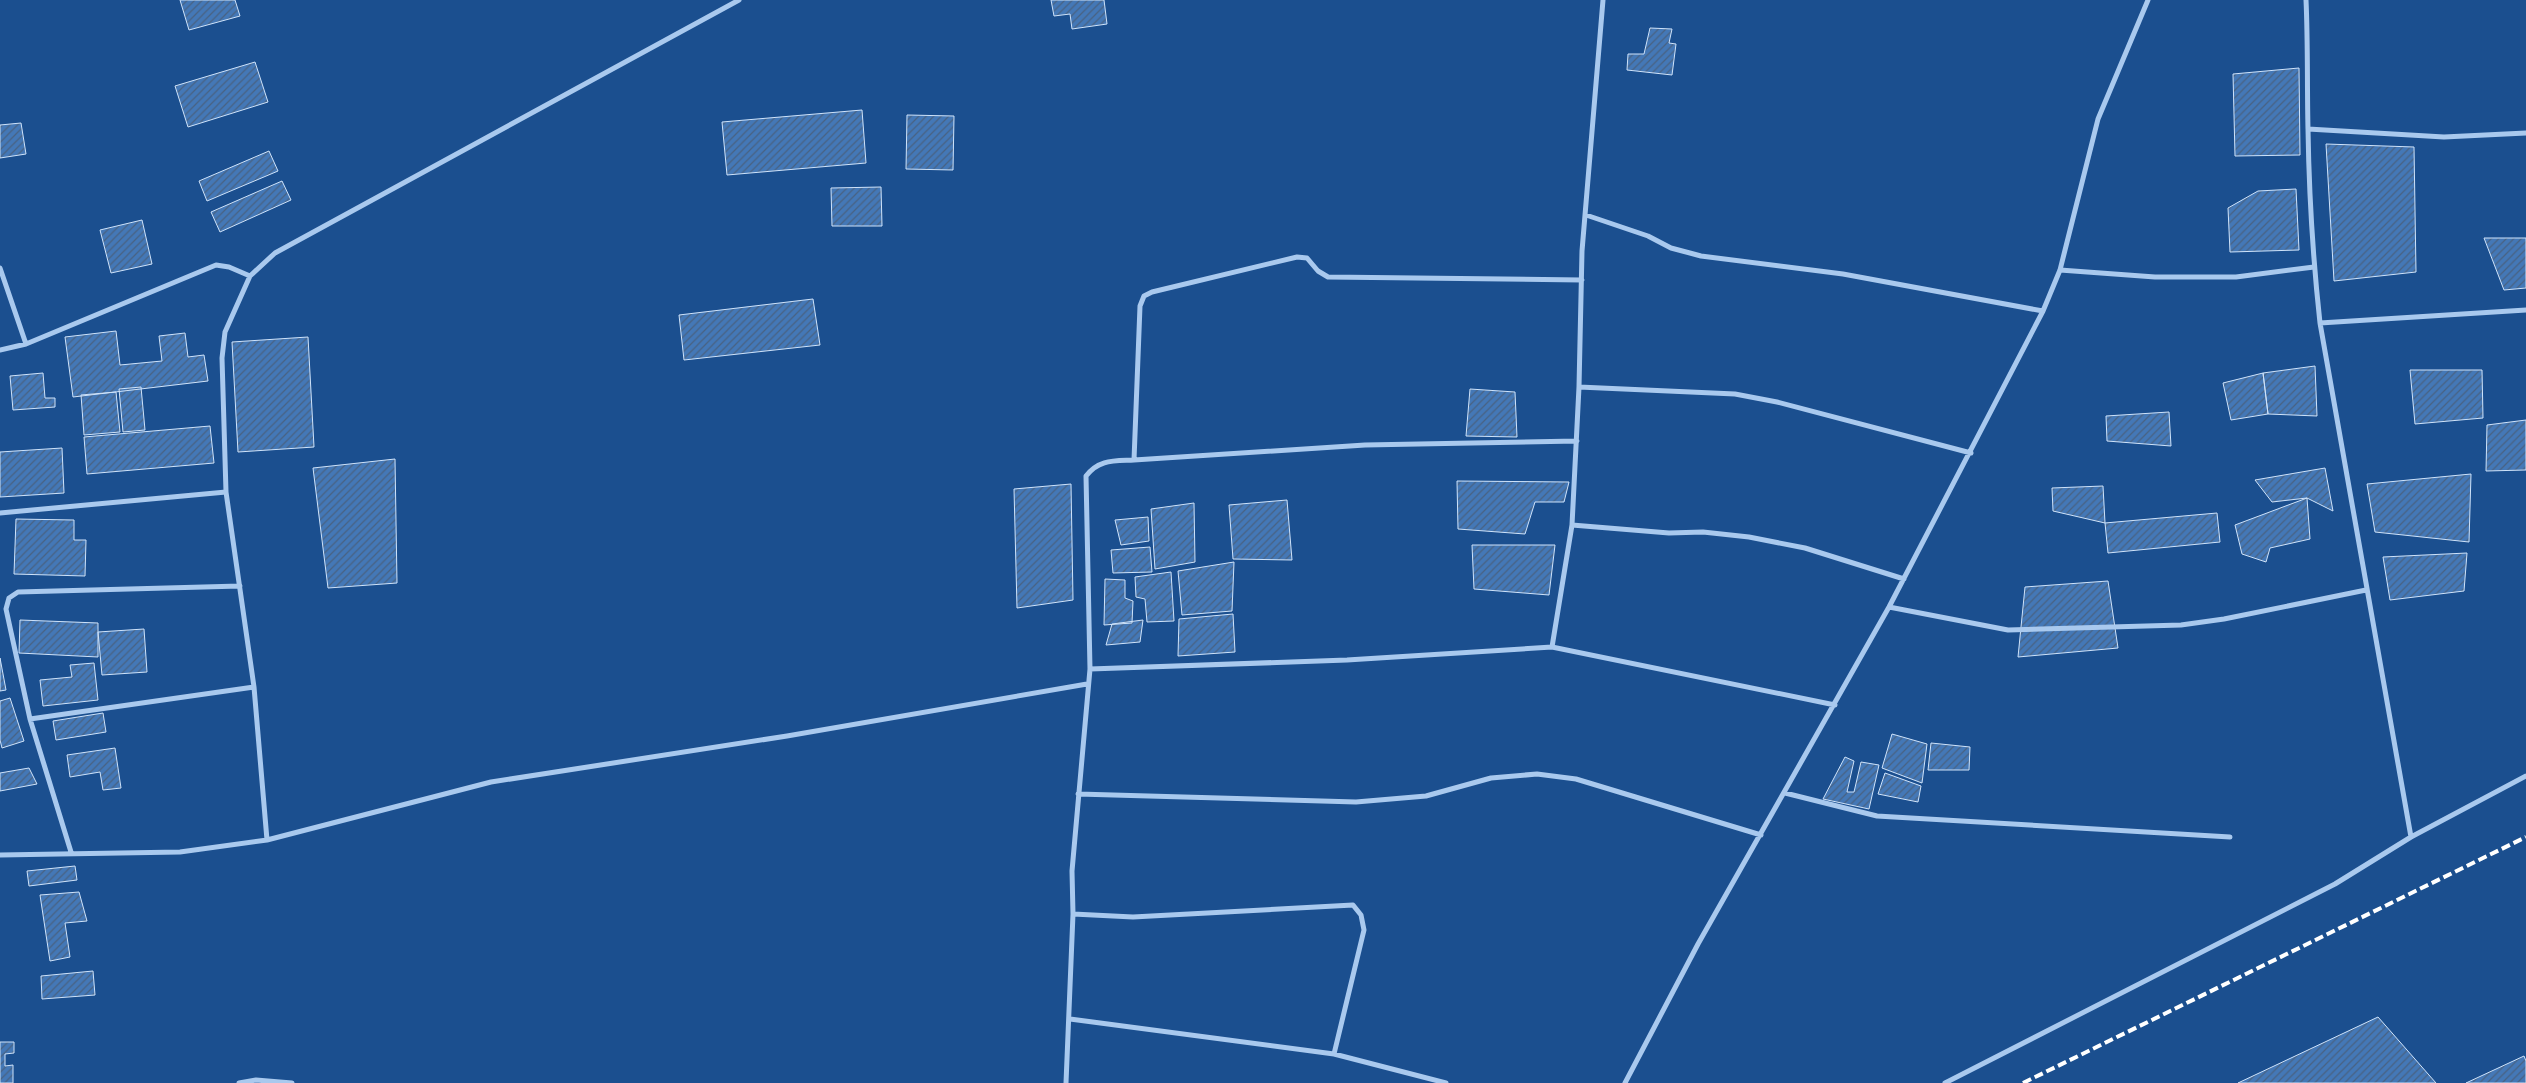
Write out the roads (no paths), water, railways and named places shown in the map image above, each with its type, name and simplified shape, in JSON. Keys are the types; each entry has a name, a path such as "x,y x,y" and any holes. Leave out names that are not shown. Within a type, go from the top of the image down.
{"street":[{"path":"267,840 254,687 226,492 222,358 225,332 250,276 275,253 739,0"},
{"path":"1552,647 1572,525 1577,440 1582,280 1603,0"},
{"path":"1624,1083 1698,944 1889,607 2043,311 2060,270 2098,119 2148,0"},
{"path":"2306,0 2308,129 2314,267 2320,323 2411,837"},
{"path":"2308,129 2444,137 2526,133"},
{"path":"1586,215 1648,236 1671,248 1701,256 1843,274 2043,311"},
{"path":"1134,460 1140,306 1144,296 1152,292 1298,257 1307,258 1318,272 1328,277 1582,280"},
{"path":"0,350 26,344 216,265 229,266 250,276"},
{"path":"2060,270 2154,277 2236,277 2314,267"},
{"path":"0,268 26,344"},
{"path":"2320,323 2526,310"},
{"path":"1579,387 1735,394 1777,402 1971,452"},
{"path":"1066,1083 1073,914 1072,871 1087,684 1090,668 1086,476 1093,466 1107,462 1365,445 1577,440"},
{"path":"0,513 226,492"},
{"path":"1572,525 1669,533 1704,532 1750,537 1805,548 1904,579"},
{"path":"71,852 30,720 6,609 9,598 18,592 240,586"},
{"path":"1889,607 2008,630 2182,625 2224,619 2366,590"},
{"path":"1090,668 1346,660 1552,647 1835,704"},
{"path":"0,855 71,852 180,852 267,840 491,782 787,736 1087,684"},
{"path":"30,720 254,687"},
{"path":"1078,794 1356,802 1426,796 1491,778 1537,774 1576,779 1761,835"},
{"path":"1945,1083 2334,884 2411,837 2526,776"},
{"path":"1785,793 1877,816 2230,838"},
{"path":"1073,914 1133,917 1353,905 1361,915 1364,930 1334,1054"},
{"path":"1070,1019 1334,1054 1446,1083"},
{"path":"239,1083 256,1080 292,1083"}],"railway":[{"path":"2023,1083 2526,837"}]}
